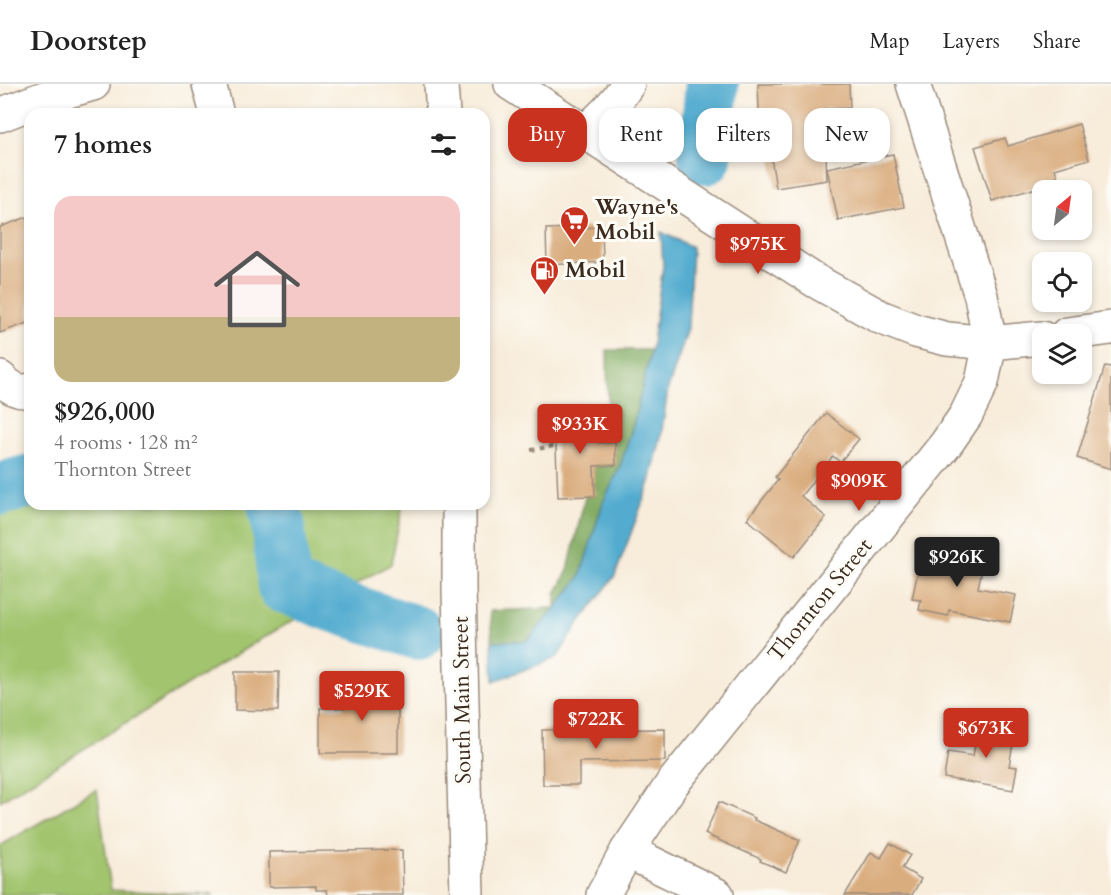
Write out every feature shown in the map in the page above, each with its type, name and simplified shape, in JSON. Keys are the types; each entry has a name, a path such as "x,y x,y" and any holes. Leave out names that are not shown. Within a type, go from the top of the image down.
{"street":[{"path":"0,115 44,98 93,84"},
{"path":"209,84 215,108"},
{"path":"441,84 443,108"},
{"path":"511,84 548,108"},
{"path":"587,130 601,119 628,84"},
{"name":"Thornton Street","path":"603,895 627,851 672,784 946,444 966,415 981,382 990,343 981,296 913,84"},
{"path":"587,134 814,280 869,311 916,331 947,339 990,343 1032,339"},
{"path":"1092,331 1111,328"},
{"path":"0,378 8,386 24,392"},
{"name":"South Main Street","path":"459,510 467,895"},
{"path":"627,851 717,895"}],"path":[{"path":"531,450 554,446"}],"green space":[{"path":"607,350 651,350 634,422 620,467 603,503 580,577 556,608 556,594 568,570 585,497 595,496 594,466 616,465 615,442 599,443 598,415 608,413"},
{"path":"24,462 24,510 402,510 391,564 266,636 0,801 0,468"},
{"path":"556,608 526,641 492,641 490,611"},
{"path":"97,789 111,890 215,895 0,895 0,846"}],"water":[{"path":"661,232 692,247 688,328 668,389 661,437 650,482 615,576 577,626 557,658 494,681 492,641 527,641 580,577 603,502 620,467 634,422 651,350 663,266"}],"building":[{"path":"758,84 849,84 850,108 804,108 804,162 826,162 827,180 776,188 772,162 792,162 792,108 759,108"},
{"path":"1079,124 1089,159 1055,169 1059,180 1032,180 1032,189 992,201 975,147 1005,138 1008,146"},
{"path":"893,154 904,207 838,220 827,168 855,162 890,162 890,155"},
{"path":"24,218 24,324 0,333 0,227"},
{"name":"Wayne's Mobil","path":"602,227 603,262 547,265 546,229"},
{"path":"1105,366 1111,367 1111,469 1077,458"},
{"path":"826,413 859,439 840,462 833,456 801,496 826,517 794,557 747,519 778,480 775,477"},
{"path":"598,415 599,443 615,442 616,465 594,466 595,496 558,497 555,423 563,423 563,416"},
{"path":"924,544 959,552 956,563 982,569 978,588 1016,595 1010,622 949,610 948,616 919,610 921,600 912,599"},
{"path":"235,672 279,672 278,711 235,710"},
{"path":"344,686 398,686 398,753 320,753 320,708 344,708"},
{"path":"979,721 1016,727 1009,766 1017,767 1013,790 944,778 948,752 973,756"},
{"path":"665,729 665,761 579,762 579,785 543,785 542,730"},
{"path":"719,802 800,840 786,872 705,834"},
{"path":"890,843 910,855 902,868 921,879 912,895 845,895 871,852 881,858"},
{"path":"402,850 403,895 328,895 327,890 316,890 316,886 269,887 269,852"}],"waterway":[{"path":"710,108 712,84"},
{"path":"0,489 24,483"},
{"path":"275,510 284,586 418,633"}],"place":[{"name":"Wayne's Mobil","path":"574,246"},
{"name":"Mobil","path":"544,296"}]}
